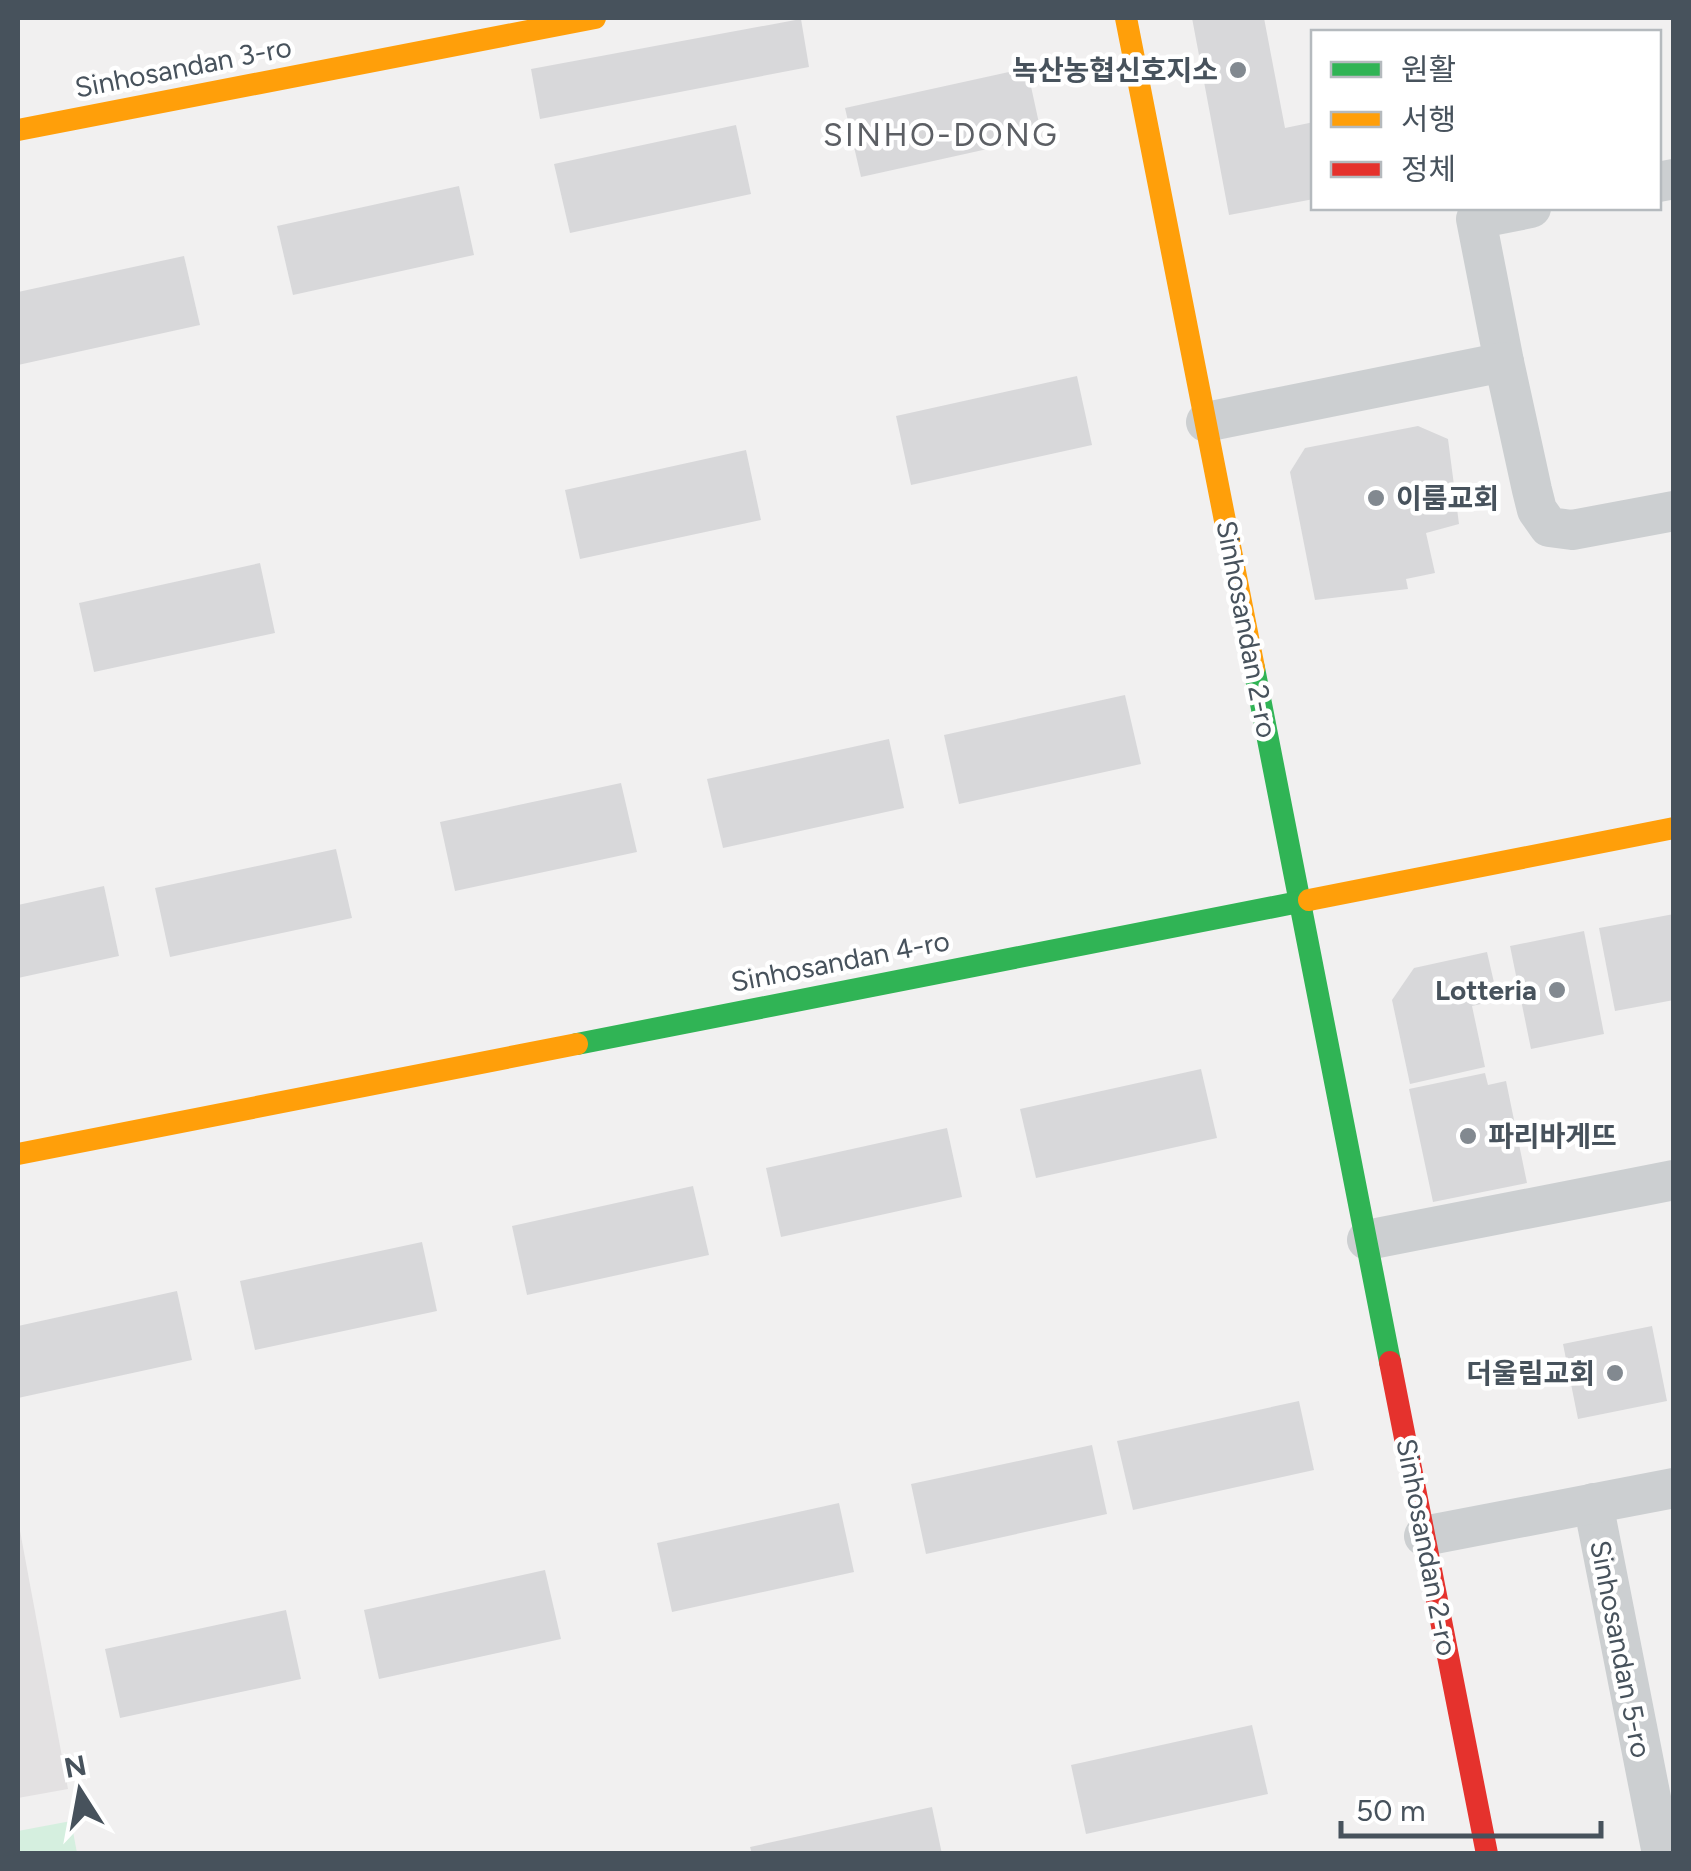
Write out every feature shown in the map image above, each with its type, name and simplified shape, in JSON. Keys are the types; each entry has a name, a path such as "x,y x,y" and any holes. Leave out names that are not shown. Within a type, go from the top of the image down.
{"main road":[{"name":"Sinhosandan 3-ro","path":"18,130 595,18"},
{"name":"Sinhosandan 2-ro","path":"1126,18 1487,1854"},
{"name":"Sinhosandan 4-ro","path":"18,1154 1674,828"}],"street":[{"path":"1519,210 1476,218 1537,510 1550,528 1572,530 1674,511"},
{"path":"1206,422 1504,362"},
{"path":"1366,1240 1674,1180"},
{"path":"1424,1536 1674,1488"},
{"name":"Sinhosandan 5-ro","path":"1593,1503 1662,1854"}],"shaded area":[{"path":"18,1520 68,1789 18,1798"}],"green space":[{"path":"71,1821 77,1853 18,1853 18,1831"}],"building":[{"name":"녹산농협신호지소","path":"1192,18 1264,18 1285,128 1311,123 1311,200 1229,215"},
{"path":"801,19 809,67 540,119 531,69"},
{"path":"1027,68 1042,137 861,177 845,108"},
{"path":"736,125 751,194 570,233 554,164"},
{"path":"459,186 474,255 293,295 277,226"},
{"path":"184,256 200,325 18,365 18,292"},
{"path":"1077,376 1092,445 911,485 896,416"},
{"name":"이룸교회","path":"1418,426 1448,439 1459,524 1426,533 1435,573 1406,579 1408,589 1315,600 1290,472 1305,448"},
{"path":"746,450 761,520 580,559 565,490"},
{"path":"260,563 275,633 94,672 79,603"},
{"path":"1125,695 1141,764 959,804 944,735"},
{"path":"889,739 904,808 723,848 707,779"},
{"path":"621,783 637,852 455,891 440,822"},
{"path":"336,849 352,918 170,957 155,888"},
{"path":"104,886 119,956 18,978 18,905"},
{"path":"1674,914 1674,1000 1615,1011 1599,928"},
{"name":"Lotteria","path":"1584,931 1604,1034 1531,1049 1510,946"},
{"path":"1487,952 1498,1000 1472,1006 1485,1067 1410,1084 1392,1000 1414,968"},
{"path":"1201,1069 1217,1138 1036,1178 1020,1109"},
{"name":"파리바게뜨","path":"1485,1073 1488,1085 1506,1081 1527,1183 1433,1202 1409,1089"},
{"path":"947,1128 962,1197 781,1237 766,1168"},
{"path":"693,1186 709,1255 527,1295 512,1226"},
{"path":"422,1242 437,1311 255,1350 240,1281"},
{"path":"177,1291 192,1360 18,1398 18,1326"},
{"name":"더울림교회","path":"1652,1326 1667,1401 1578,1419 1563,1344"},
{"path":"1299,1401 1314,1470 1133,1510 1117,1441"},
{"path":"1092,1445 1107,1514 926,1554 911,1484"},
{"path":"839,1503 854,1572 672,1612 657,1543"},
{"path":"545,1570 561,1639 379,1679 364,1610"},
{"path":"286,1610 301,1679 120,1718 105,1649"},
{"path":"1252,1725 1268,1794 1086,1834 1071,1765"},
{"path":"932,1807 942,1854 752,1854 750,1847"}],"traffic: fast":[{"path":"1254,668 1390,1362"},
{"path":"577,1044 1309,900"}],"traffic: slow":[{"path":"18,130 595,18"},
{"path":"1126,18 1254,668"},
{"path":"1309,900 1674,828"},
{"path":"18,1154 577,1044"}],"traffic: jam":[{"path":"1390,1362 1487,1854"}],"place":[{"name":"녹산농협신호지소","path":"1238,70"},
{"name":"이룸교회","path":"1376,498"},
{"name":"Lotteria","path":"1557,990"},
{"name":"파리바게뜨","path":"1468,1136"},
{"name":"더울림교회","path":"1615,1373"}],"district":[{"name":"SINHO-DONG","path":"941,135"}]}
